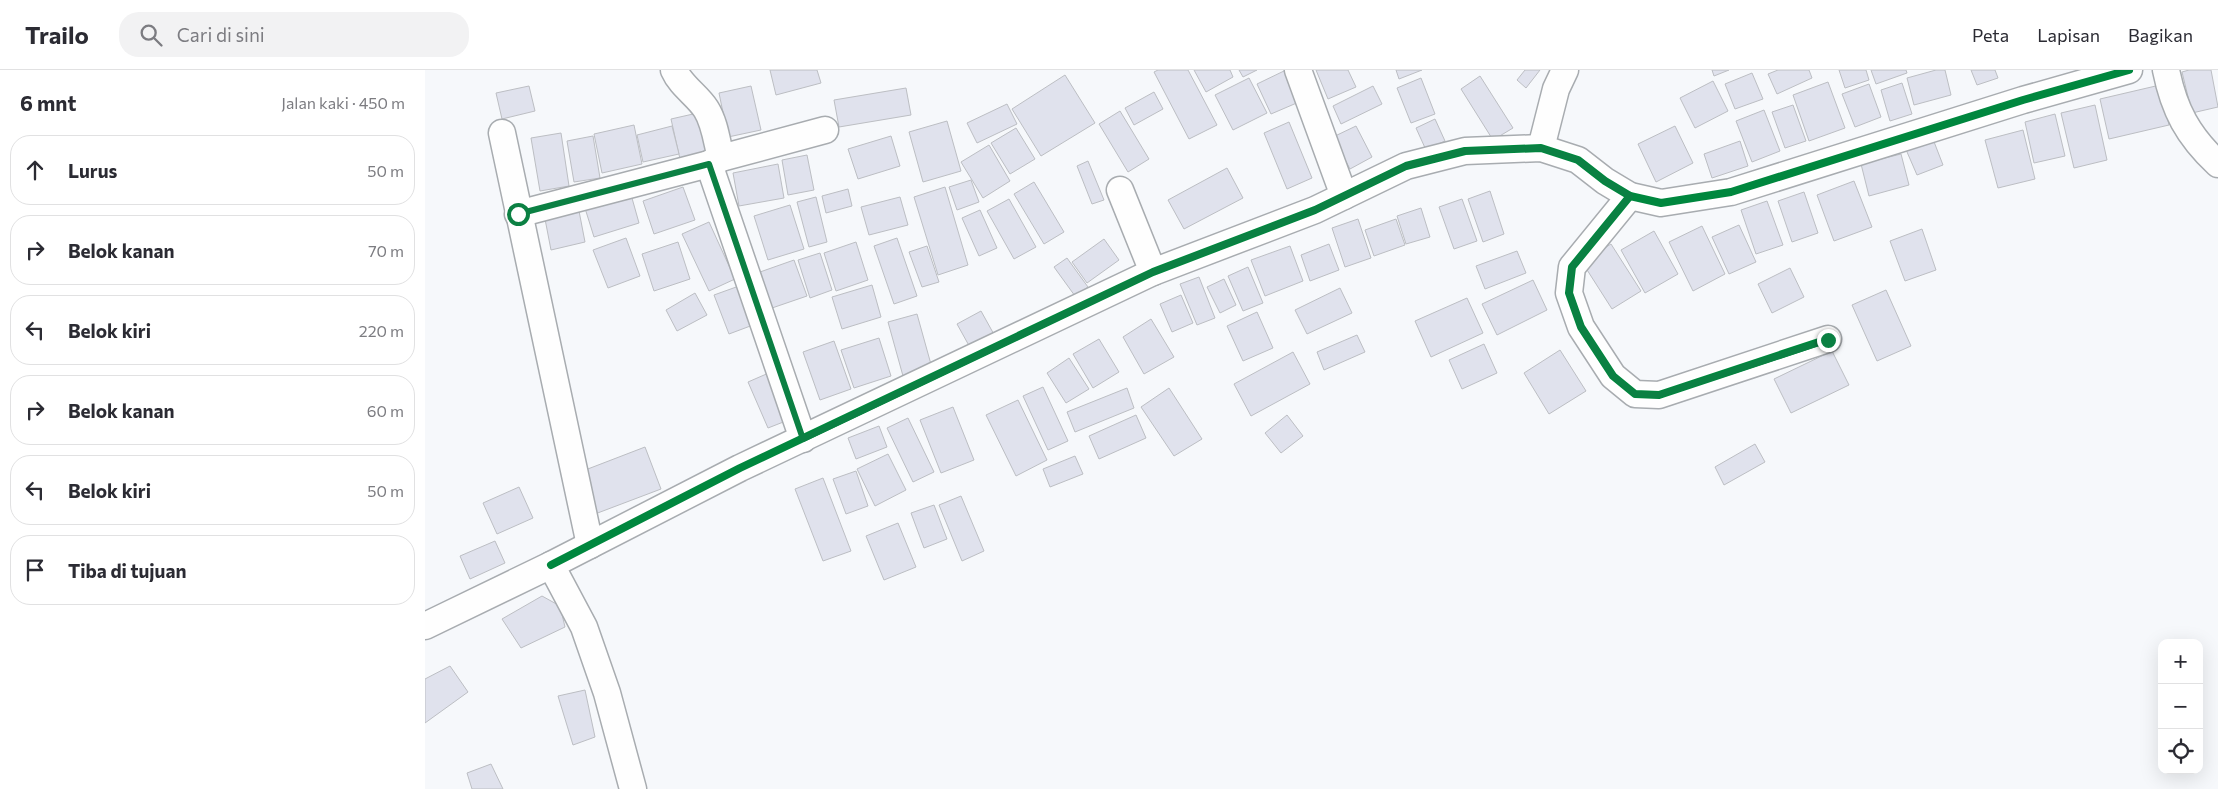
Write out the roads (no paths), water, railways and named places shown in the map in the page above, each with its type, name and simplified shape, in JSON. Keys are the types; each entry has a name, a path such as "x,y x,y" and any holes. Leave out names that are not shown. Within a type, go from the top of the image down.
{"street":[{"path":"674,70 677,78 706,109 712,123 715,161 803,439"},
{"path":"1298,70 1344,196"},
{"path":"1541,148 1556,89 1565,70"},
{"path":"425,626 551,566 680,498 1153,272 1315,210 1406,166 1465,151 1541,148 1578,160 1605,181 1630,196 1661,203 1731,192 2023,100 2129,70"},
{"path":"2166,70 2175,106 2188,131 2218,164"},
{"path":"518,214 825,130"},
{"path":"503,133 518,214 590,545"},
{"path":"1120,190 1153,272"},
{"path":"1630,196 1572,267 1569,292 1581,327 1613,376 1635,394 1659,395 1828,340"},
{"path":"551,566 584,627 607,692 633,789"}]}
